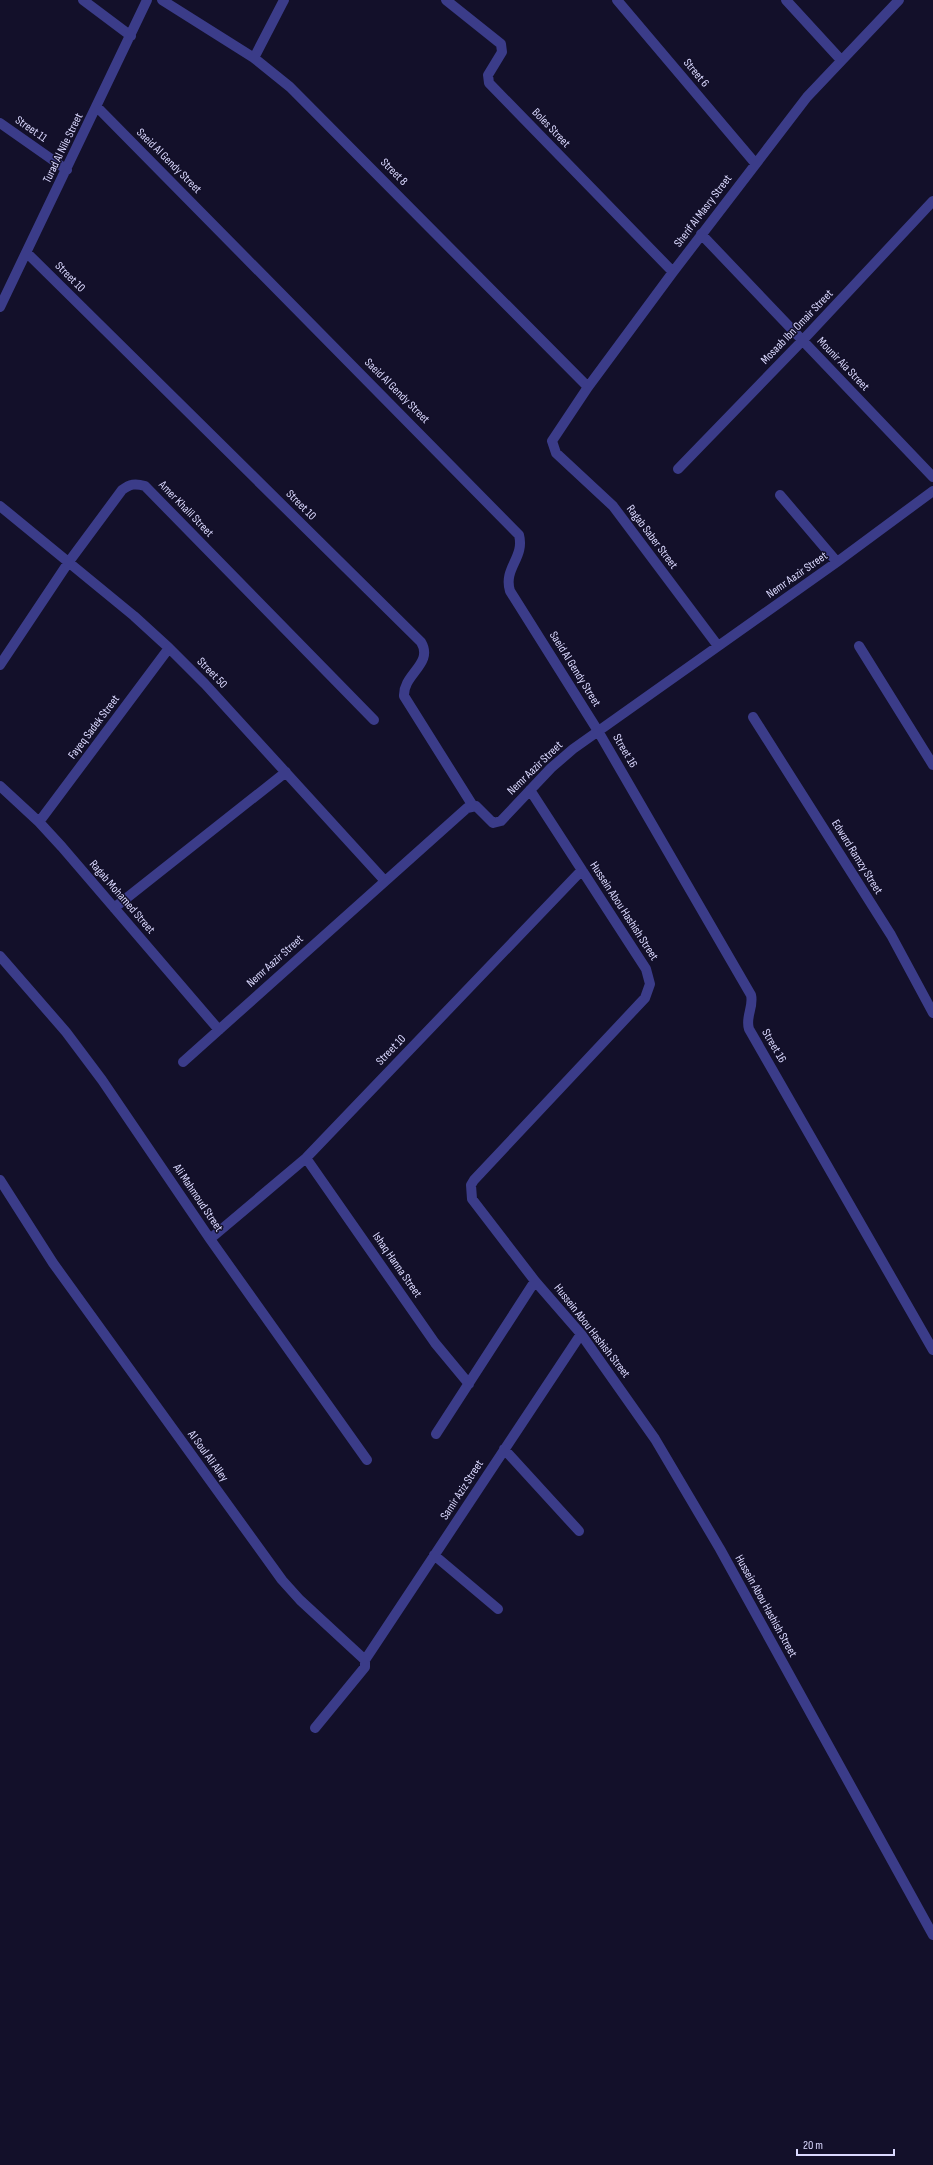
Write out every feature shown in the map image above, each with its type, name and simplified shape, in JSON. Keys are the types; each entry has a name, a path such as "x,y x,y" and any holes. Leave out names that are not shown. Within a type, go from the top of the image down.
{"street":[{"path":"83,0 131,36"},
{"name":"Turad Al Nile Street","path":"1,302 27,253 147,0"},
{"name":"Street 8","path":"162,0 254,58 306,102 588,387"},
{"path":"254,58 284,0"},
{"name":"Boles Street","path":"446,0 501,44 502,52 488,75 489,83 673,272"},
{"name":"Street 6","path":"617,0 756,163"},
{"path":"786,0 841,60"},
{"name":"Sherif Al Masry Street","path":"556,453 553,447 555,435 588,387 701,234 807,97 899,0"},
{"name":"Saeid Al Gendy Street","path":"97,107 515,529 519,535 521,549 507,578 510,591 598,731"},
{"name":"Street 11","path":"0,123 67,170"},
{"name":"Mosaab Ibn Omair Street","path":"678,469 802,341 933,201"},
{"name":"Mounir Aia Street","path":"701,234 933,477"},
{"name":"Street 10","path":"27,253 421,642 425,654 423,660 406,685 404,696 472,806"},
{"name":"Ragab Saber Street","path":"556,453 613,506 718,646"},
{"name":"Amer Khalil Street","path":"0,665 68,563 122,490 129,485 137,484 145,486 374,720"},
{"name":"Nemr Aazir Street","path":"183,1062 466,808 476,806 490,821 497,823 551,768 598,731 837,562 933,491"},
{"path":"780,495 837,562"},
{"name":"Street 50","path":"0,506 134,616 169,648 286,772 384,880"},
{"path":"859,646 933,765"},
{"name":"Fayeq Sadek Street","path":"40,822 169,648"},
{"name":"Edward Ramzy Street","path":"753,717 930,996 933,1013"},
{"name":"Street 16","path":"598,731 751,995 752,1004 747,1023 749,1029 933,1350"},
{"path":"114,908 286,772"},
{"name":"Ragab Mohamed Street","path":"0,786 40,822 219,1030"},
{"name":"Hussein Abou Hashish Street","path":"530,790 646,969 650,984 645,998 474,1180 470,1192 475,1204 535,1282 581,1334 655,1439 689,1493 933,1935"},
{"name":"Street 10","path":"210,1239 306,1158 582,870"},
{"name":"Ali Mahmoud Street","path":"0,956 66,1032 102,1080 210,1239 367,1460"},
{"name":"Ishaq Hanna Street","path":"306,1158 435,1343 469,1384"},
{"name":"Al Soul Ali Alley","path":"0,1180 53,1263 270,1564 300,1600 365,1660"},
{"path":"436,1434 535,1282"},
{"name":"Samir Aziz Street","path":"365,1660 581,1334"},
{"path":"504,1449 580,1531"},
{"path":"434,1555 498,1609"},
{"path":"314,1728 365,1667 365,1660"}]}
